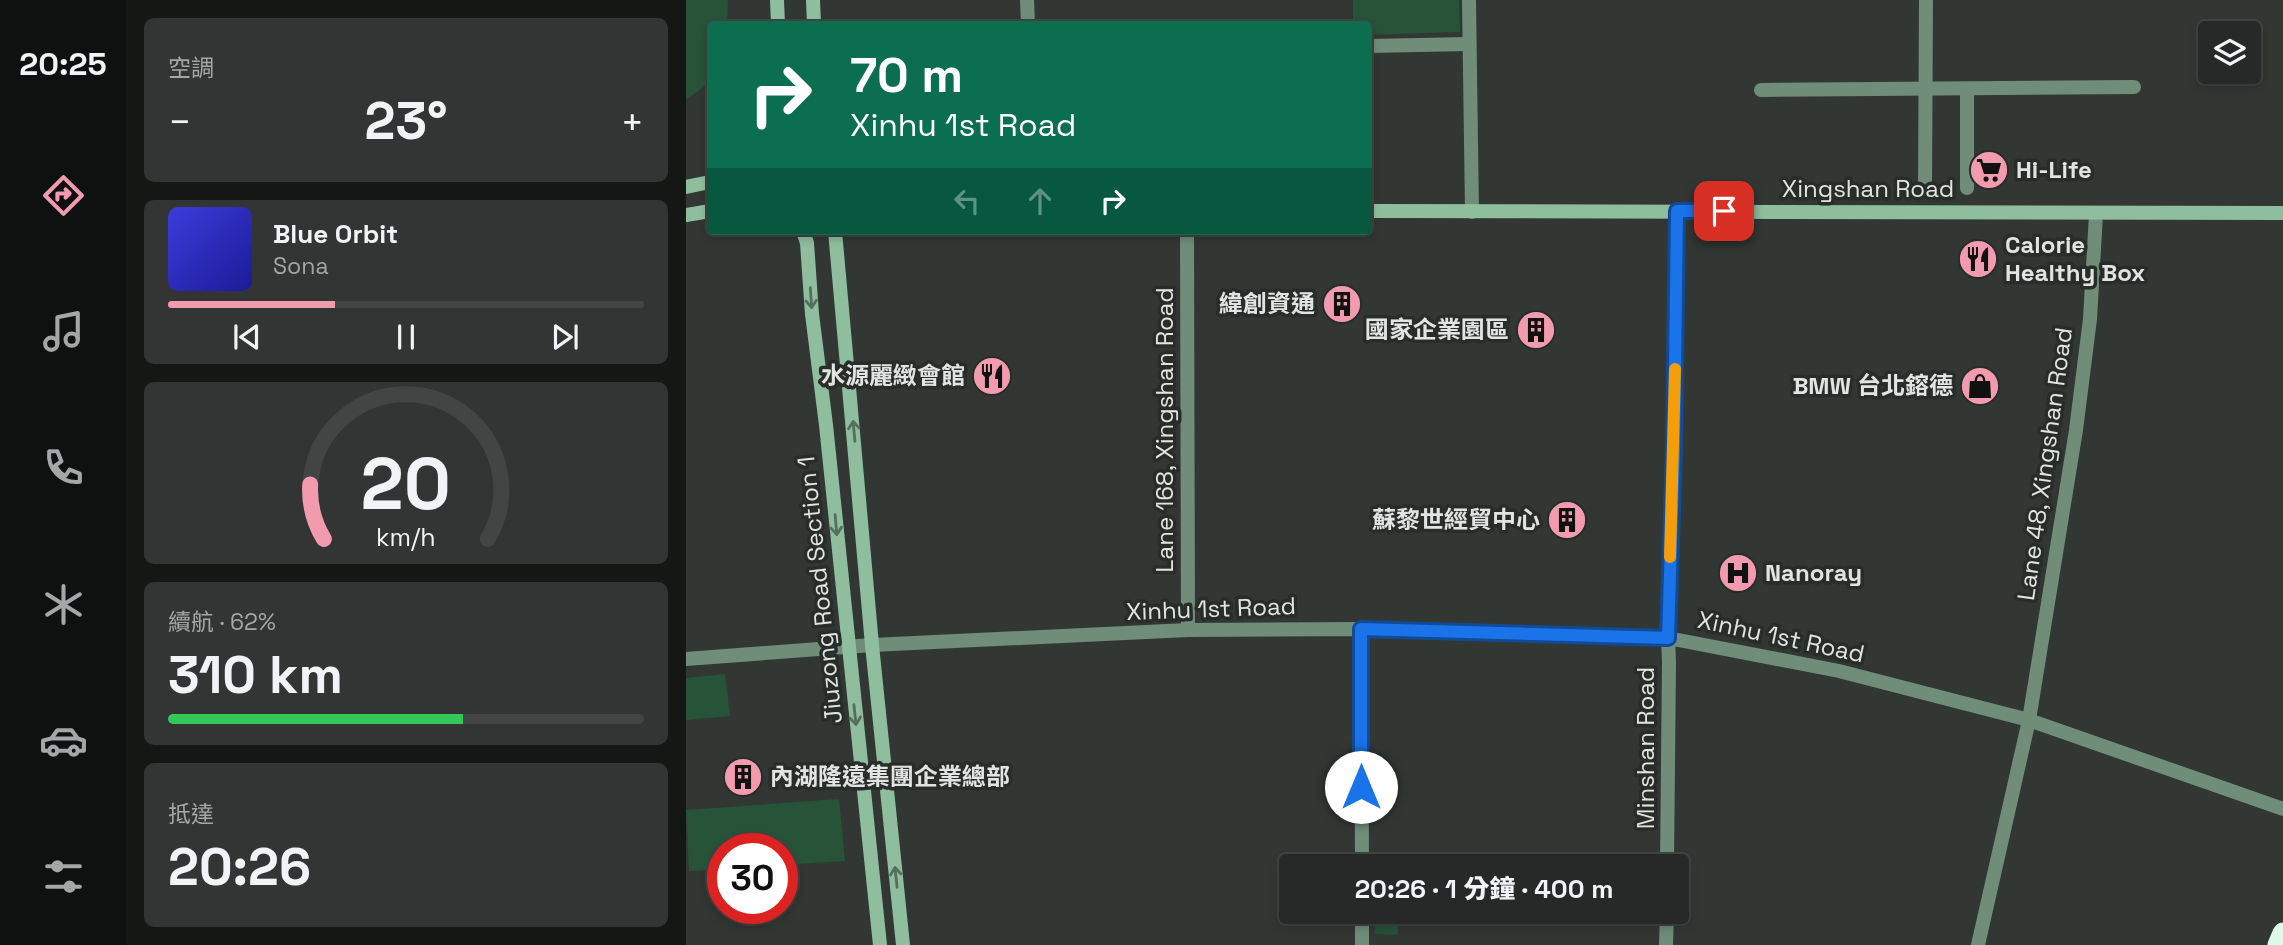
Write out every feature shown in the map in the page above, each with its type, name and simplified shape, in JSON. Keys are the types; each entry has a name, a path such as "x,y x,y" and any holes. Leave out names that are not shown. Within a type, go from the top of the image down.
{"highway":[{"path":"2276,945 2283,933"}],"main road":[{"path":"777,0 778,21"},
{"path":"813,0 814,21"},
{"path":"686,187 707,183"},
{"name":"Xingshan Road","path":"1372,211 2283,213"},
{"path":"686,215 707,212"},
{"name":"Jiuzong Road Section 1","path":"804,235 880,945"},
{"name":"Jiuzong Road Section 1","path":"835,235 872,645 903,945"}],"street":[{"path":"1027,0 1027,21"},
{"path":"1469,0 1472,212"},
{"path":"1925,188 1926,0"},
{"path":"1372,46 1469,44"},
{"path":"1761,90 2134,87"},
{"path":"1967,89 1967,188"},
{"name":"Minshan Road","path":"1667,854 1668,638 1677,211"},
{"name":"Lane 48, Xingshan Road","path":"1978,945 2029,720 2076,430 2090,319 2096,214"},
{"name":"Lane 168, Xingshan Road","path":"1187,235 1188,630"},
{"path":"1361,629 1362,854"},
{"name":"Xinhu 1st Road","path":"848,647 1188,630 1361,629 1668,638 1839,671 2029,720 2283,809"},
{"path":"686,659 848,647"},
{"path":"2276,945 2283,923"},
{"path":"1362,924 1362,945"},
{"path":"1667,924 1667,945"}],"green space":[{"path":"686,0 728,0 727,21 707,21 707,84 686,100"},
{"path":"1353,0 1459,0 1460,32 1372,35 1372,21 1353,21"},
{"path":"725,674 730,716 686,720 686,678"},
{"path":"839,799 845,861 798,864 798,833 707,833 707,870 689,871 686,810"},
{"path":"1375,924 1398,924 1398,935 1375,934"}],"slow traffic":[{"path":"1670,557 1675,369"}],"place":[{"name":"Hi-Life","path":"1989,170"},
{"name":"Calorie Healthy Box","path":"1978,259"},
{"name":"緯創資通","path":"1342,304"},
{"name":"國家企業園區","path":"1536,330"},
{"name":"水源麗緻會館","path":"992,376"},
{"name":"BMW 台北鎔德","path":"1980,386"},
{"name":"蘇黎世經貿中心","path":"1567,520"},
{"name":"Nanoray","path":"1738,573"},
{"name":"內湖隆遠集團企業總部","path":"743,777"}],"route":[{"path":"1361,787 1361,629 1668,638 1677,211 1724,211"}]}
